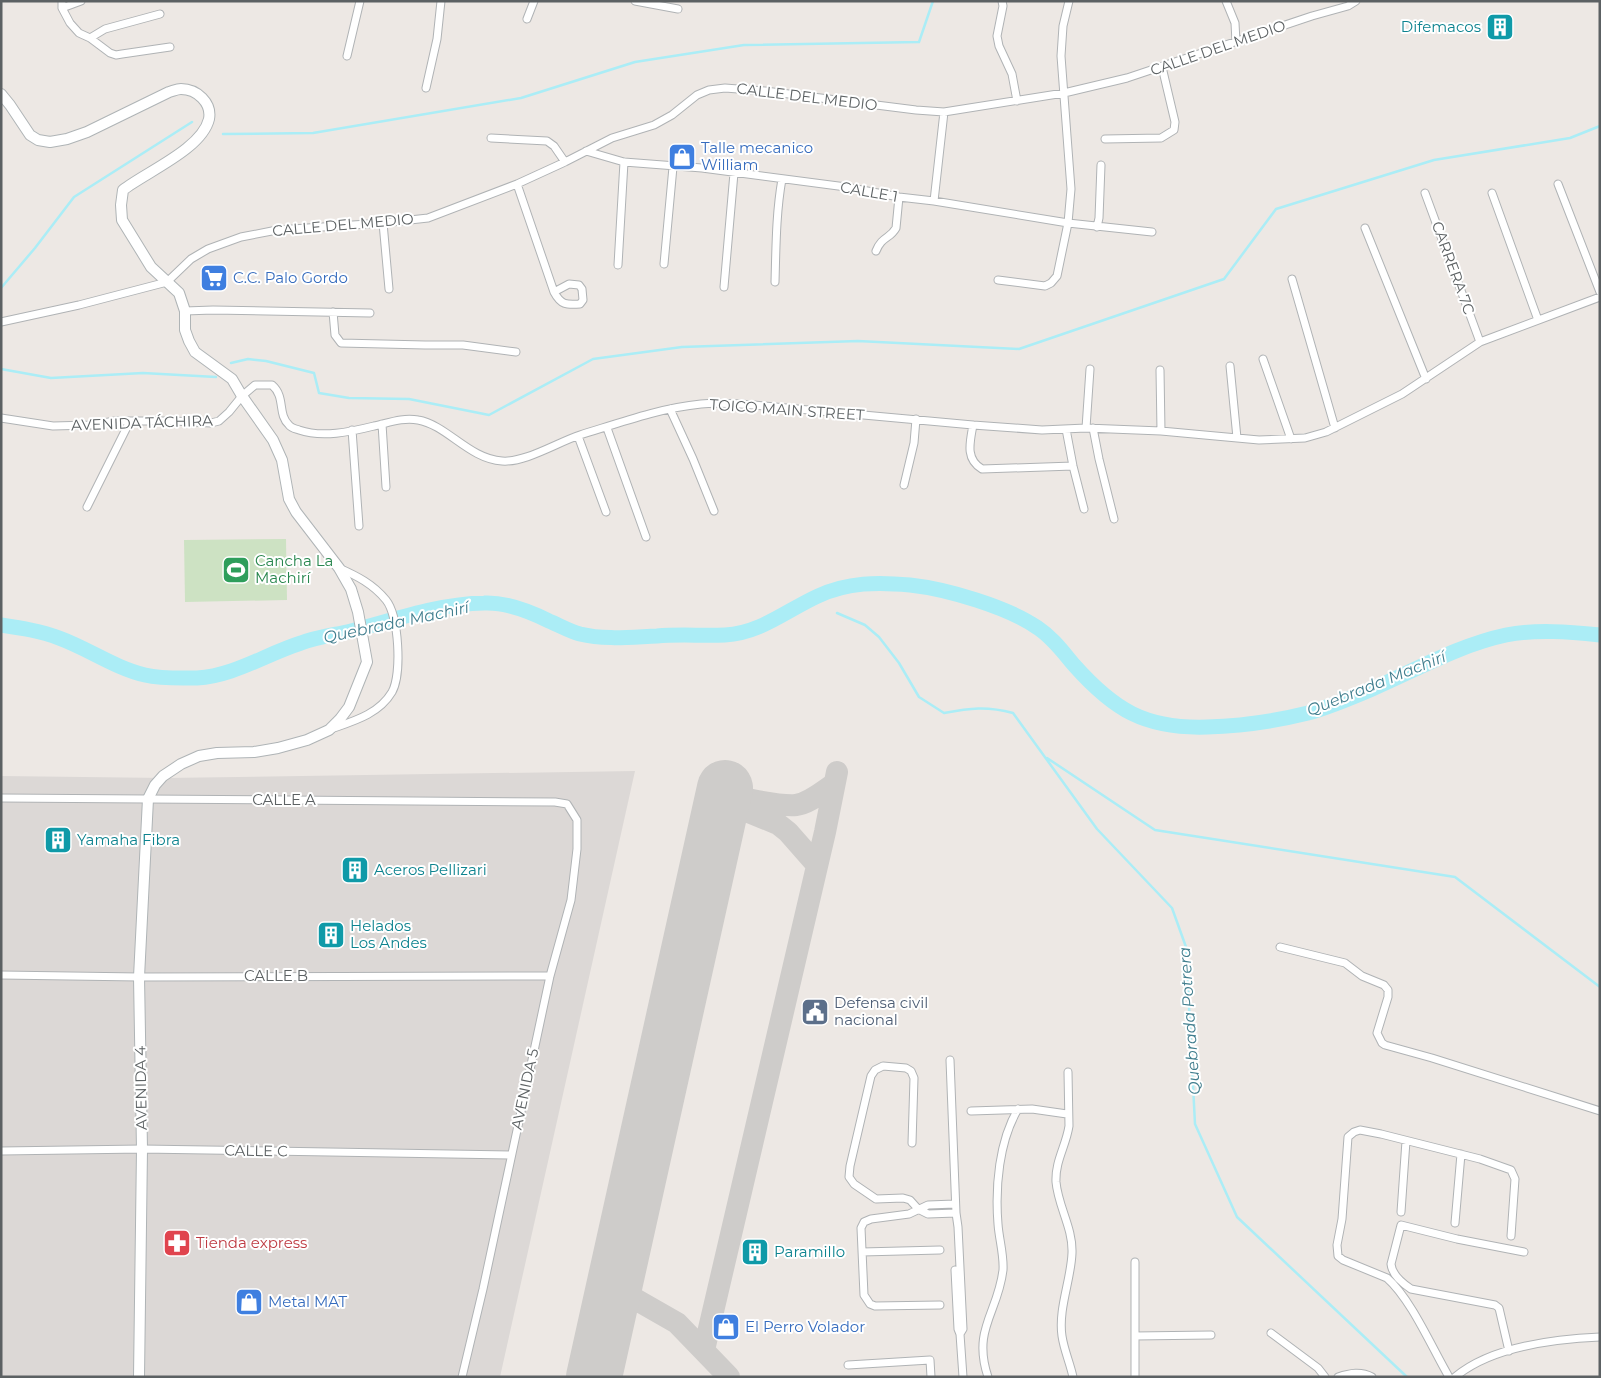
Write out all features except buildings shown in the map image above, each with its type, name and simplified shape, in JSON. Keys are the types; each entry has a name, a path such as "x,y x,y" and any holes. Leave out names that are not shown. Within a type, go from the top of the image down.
{"main road":[{"path":"1,94 30,135 38,140 50,142 67,140 87,132 170,92 181,89 192,91 206,102 209,120 201,135 191,146 123,190 122,220 147,261 178,293 186,311 185,330 195,352 232,379 273,440 282,460 289,499 296,512 339,568 351,589 358,612 367,662 349,707 329,730 306,740 278,748 254,752 217,753 199,756 181,764 163,776 155,785 148,799"},
{"name":"AVENIDA 4","path":"139,1377 142,1149 139,976 148,799"}],"street":[{"path":"81,1 62,4 70,23 79,33 90,38 110,53 116,55 170,47"},
{"path":"347,56 360,1"},
{"path":"426,88 437,38 440,1"},
{"path":"527,19 534,1"},
{"path":"635,1 678,9"},
{"path":"1002,1 997,36 999,46 1012,74 1017,101"},
{"path":"998,280 1041,286 1051,283 1057,276 1068,223 1072,189 1061,46 1069,1"},
{"path":"1226,1 1235,23 1236,42"},
{"name":"CALLE DEL MEDIO","path":"167,282 191,260 208,249 241,237 277,230 428,218 516,184 612,138 654,125 708,90 725,88 765,91 944,112 1064,93 1127,78 1312,16 1348,6 1356,1"},
{"path":"90,38 105,28 160,14"},
{"path":"1105,139 1161,138 1174,130 1175,122 1162,67"},
{"path":"934,200 944,112"},
{"path":"491,138 546,141 554,146 565,162"},
{"name":"CALLE 1","path":"586,151 624,162 702,168 846,187 1068,223 1152,232"},
{"path":"618,265 624,162"},
{"path":"1097,227 1101,165"},
{"path":"664,264 672,167"},
{"path":"724,287 734,173"},
{"path":"775,282 776,240 782,179"},
{"path":"516,184 554,292"},
{"path":"1558,184 1600,292"},
{"name":"CARRERA 7C","path":"1425,193 1480,342"},
{"path":"1492,193 1538,320"},
{"path":"876,251 880,242 894,232 896,228 899,197"},
{"path":"383,223 389,289"},
{"path":"1365,228 1426,379"},
{"path":"1292,280 1335,428"},
{"path":"1,322 167,282"},
{"name":"TOICO MAIN STREET","path":"242,396 255,385 272,385 279,391 283,415 289,425 306,432 321,434 352,430 404,419 420,420 442,430 473,452 502,462 516,460 578,436 670,409 700,404 728,403 1042,430 1090,428 1162,431 1260,440 1305,438 1335,428 1402,394 1480,342 1600,296"},
{"path":"186,311 370,313"},
{"path":"333,312 335,335 341,343 425,346 463,345 516,352"},
{"path":"1263,359 1291,439"},
{"path":"1230,366 1237,438"},
{"path":"1090,369 1090,428 1114,519"},
{"path":"1160,370 1162,431"},
{"name":"AVENIDA TÁCHIRA","path":"1,418 53,426 130,421 211,423 219,421 242,396"},
{"path":"670,409 714,511"},
{"path":"904,485 914,443 916,419"},
{"path":"87,508 130,421"},
{"path":"382,424 386,487"},
{"path":"973,425 970,441 971,458 974,465 982,469 1073,466"},
{"path":"607,428 646,537"},
{"path":"1066,428 1084,509"},
{"path":"352,430 359,526"},
{"path":"578,436 606,512"},
{"path":"329,730 356,721 368,715 380,705 391,692 397,679 399,662 391,608 386,600 360,577 339,568"},
{"name":"CALLE A","path":"1,798 546,802 567,804"},
{"name":"AVENIDA 5","path":"462,1377 483,1289 550,976 571,900 577,849 577,820 567,804"},
{"path":"1280,947 1344,963 1362,976 1384,985 1388,990 1388,997 1377,1033 1385,1046 1432,1058 1600,1111"},
{"name":"CALLE B","path":"1,974 550,976"},
{"path":"950,1060 958,1329 963,1377"},
{"path":"912,1143 914,1078 911,1072 906,1068 883,1066 874,1070 871,1076 849,1176 854,1184 876,1199 903,1198 910,1200 920,1210 928,1214 956,1214"},
{"path":"1068,1072 1068,1134 1057,1163 1056,1181 1072,1251 1062,1317 1062,1335 1073,1377"},
{"path":"971,1111 1018,1109 1045,1110 1067,1114"},
{"path":"988,1377 982,1348 983,1334 1000,1287 1003,1268 998,1224 999,1181 1003,1144 1007,1129 1018,1109"},
{"path":"1449,1377 1410,1309 1392,1282 1387,1278 1339,1258 1337,1245 1342,1219 1348,1137 1360,1130 1461,1154 1510,1170 1514,1173 1515,1179 1510,1236"},
{"path":"1401,1212 1406,1141"},
{"name":"CALLE C","path":"1,1151 142,1149 511,1155"},
{"path":"1455,1223 1461,1154"},
{"path":"940,1305 875,1306 870,1304 864,1295 861,1228 864,1222 879,1217 899,1216 920,1210 928,1205 955,1204"},
{"path":"1509,1351 1499,1308 1495,1305 1411,1289 1395,1275 1391,1264 1401,1225 1457,1239 1524,1252"},
{"path":"862,1252 940,1250"},
{"path":"1136,1262 1136,1377"},
{"path":"1271,1333 1318,1368 1325,1377"},
{"path":"1135,1336 1211,1335"},
{"path":"1455,1377 1481,1360 1509,1351 1549,1341 1600,1337"},
{"path":"848,1365 930,1360 931,1377"},
{"path":"1338,1377 1357,1373 1372,1377"}],"shaded area":[{"path":"635,771 500,1377 1,1377 1,776 165,778"}],"green space":[{"name":"Cancha La Machirí","path":"286,539 287,600 185,602 184,540"}],"waterway":[{"path":"223,134 313,133 521,98 635,62 744,45 919,42 933,1"},
{"path":"1,288 74,197 192,122"},
{"path":"231,363 248,359 266,361 314,373 319,393 349,398 409,399 489,415 593,359 682,347 858,341 1019,349 1224,279 1276,209 1434,160 1570,138 1600,126"},
{"path":"1,369 51,378 143,373 216,377"},
{"name":"Quebrada Machirí","path":"1,625 31,630 70,642 123,668 145,675 164,678 197,678 237,669 313,639 450,606 484,603 509,606 534,614 568,630 589,636 618,638 725,635 750,630 762,625 829,591 875,583 910,585 941,590 977,600 1025,620 1048,636 1089,681 1117,705 1132,714 1148,720 1185,727 1232,726 1258,723 1316,711 1364,692 1455,651 1506,635 1541,632 1600,635"},
{"name":"Quebrada Potrera","path":"837,613 865,625 879,637 899,663 919,697 944,713 978,708 1013,713 1097,829 1172,908 1186,947 1195,1124 1237,1217 1407,1377"},
{"path":"1047,758 1155,830 1455,877 1600,987"}],"taxiway":[{"path":"704,1350 825,832 837,772"},
{"path":"734,797 774,804 796,805 811,799 834,784"},
{"path":"722,801 778,824 788,832 817,865"},
{"path":"614,1287 677,1323 729,1377"}],"runway":[{"path":"594,1377 725,788"}],"place":[{"name":"Difemacos","path":"1500,27"},
{"name":"Talle mecanico William","path":"682,157"},
{"name":"C.C. Palo Gordo","path":"214,278"},
{"name":"Cancha La Machirí","path":"236,570"},
{"name":"Yamaha Fibra","path":"58,840"},
{"name":"Aceros Pellizari","path":"355,870"},
{"name":"Helados Los Andes","path":"331,935"},
{"name":"Defensa civil nacional","path":"815,1012"},
{"name":"Tienda express","path":"177,1243"},
{"name":"Paramillo","path":"755,1252"},
{"name":"Metal MAT","path":"249,1302"},
{"name":"El Perro Volador","path":"726,1327"}]}
